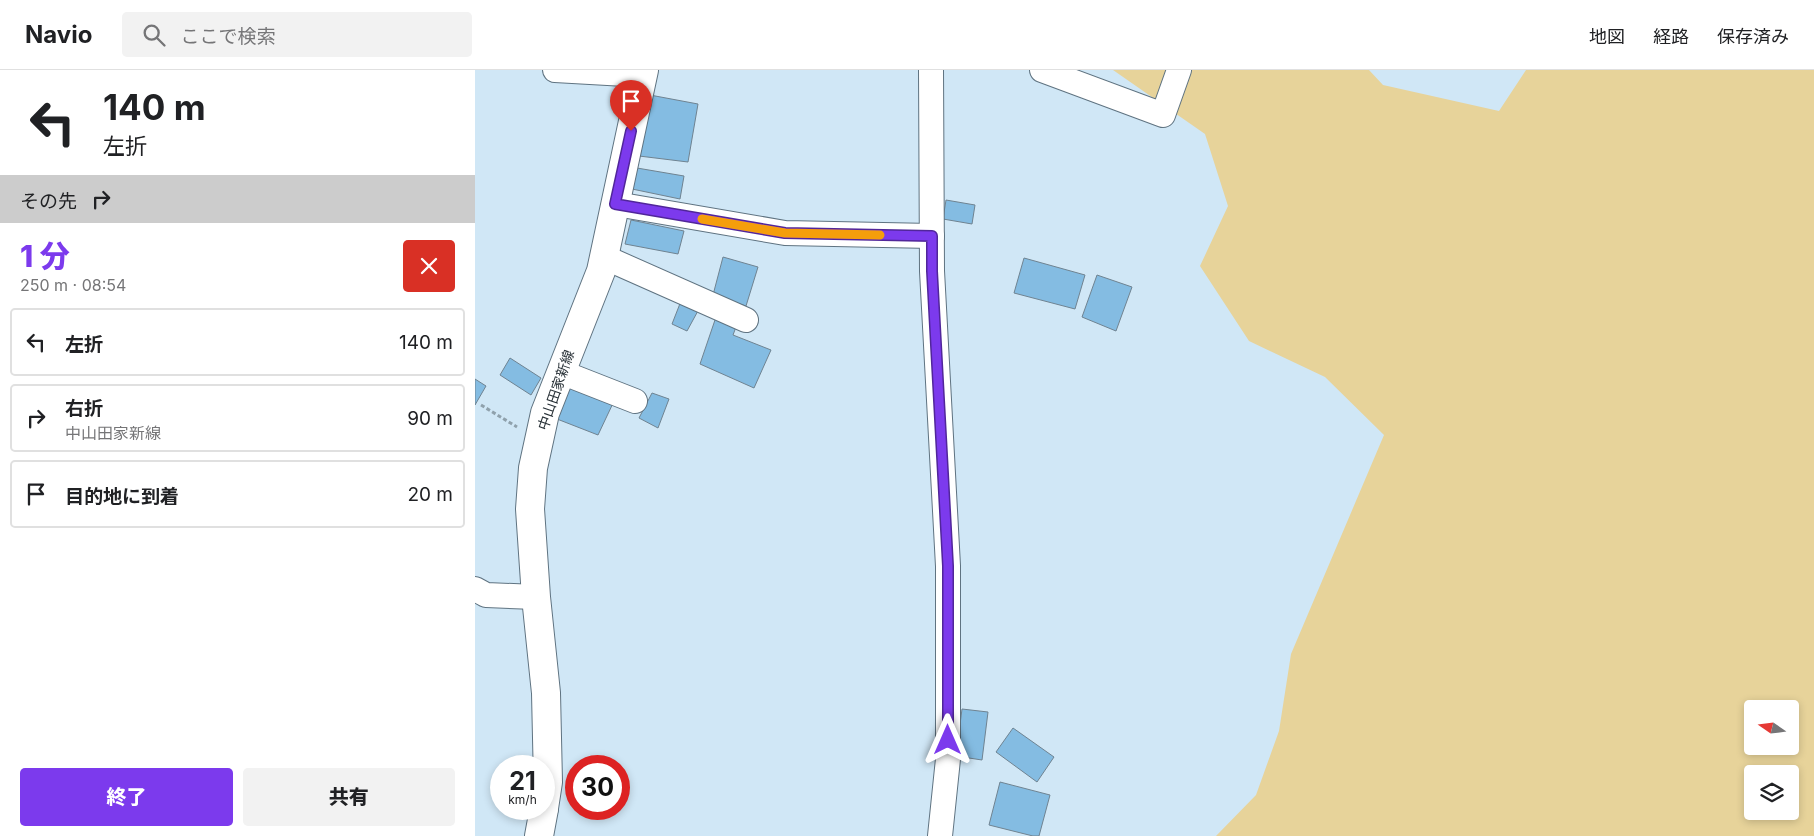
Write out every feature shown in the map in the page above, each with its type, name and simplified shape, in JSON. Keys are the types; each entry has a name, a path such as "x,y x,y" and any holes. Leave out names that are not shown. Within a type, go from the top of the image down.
{"main road":[{"name":"中山田家新線","path":"547,755 546,693 536,597 530,509 533,468 545,413 601,271 644,73"},
{"name":"中山田家新線","path":"539,836 542,820"}],"street":[{"path":"555,70 644,73"},
{"path":"931,70 932,271 948,566 948,759 940,836"},
{"path":"1042,70 1163,115 1179,70"},
{"path":"615,204 785,233 932,236"},
{"path":"604,257 746,320"},
{"path":"561,372 635,401"},
{"path":"475,590 486,595 536,597"}],"path":[{"path":"481,405 539,440"}],"shaded area":[{"path":"1113,70 1369,70 1383,85 1499,111 1526,70 1814,70 1814,836 1216,836 1256,795 1279,731 1291,654 1384,435 1325,377 1249,341 1200,266 1228,206 1205,134"}],"building":[{"path":"650,95 698,104 688,162 639,156"},
{"path":"637,168 684,176 680,199 632,189"},
{"path":"946,200 975,205 972,224 943,219"},
{"path":"631,220 684,231 678,254 625,244"},
{"path":"723,257 758,267 746,306 713,295"},
{"path":"1024,258 1085,275 1075,309 1014,293"},
{"path":"1097,275 1132,287 1116,331 1082,317"},
{"path":"681,301 699,309 687,331 672,324"},
{"path":"716,317 736,327 733,335 771,350 754,388 700,364"},
{"path":"510,358 541,378 531,395 500,375"},
{"path":"475,379 486,386 475,405"},
{"path":"572,382 615,399 598,435 557,419"},
{"path":"652,393 669,399 658,428 639,418"},
{"path":"962,709 988,712 982,760 956,756"},
{"path":"1013,728 1054,757 1037,782 996,752"},
{"path":"1000,782 1050,795 1039,836 989,825"}],"slow traffic":[{"path":"702,219 785,233 880,235"}],"route":[{"path":"631,131 615,204 785,233 932,236 932,271 948,566 948,740"}]}
